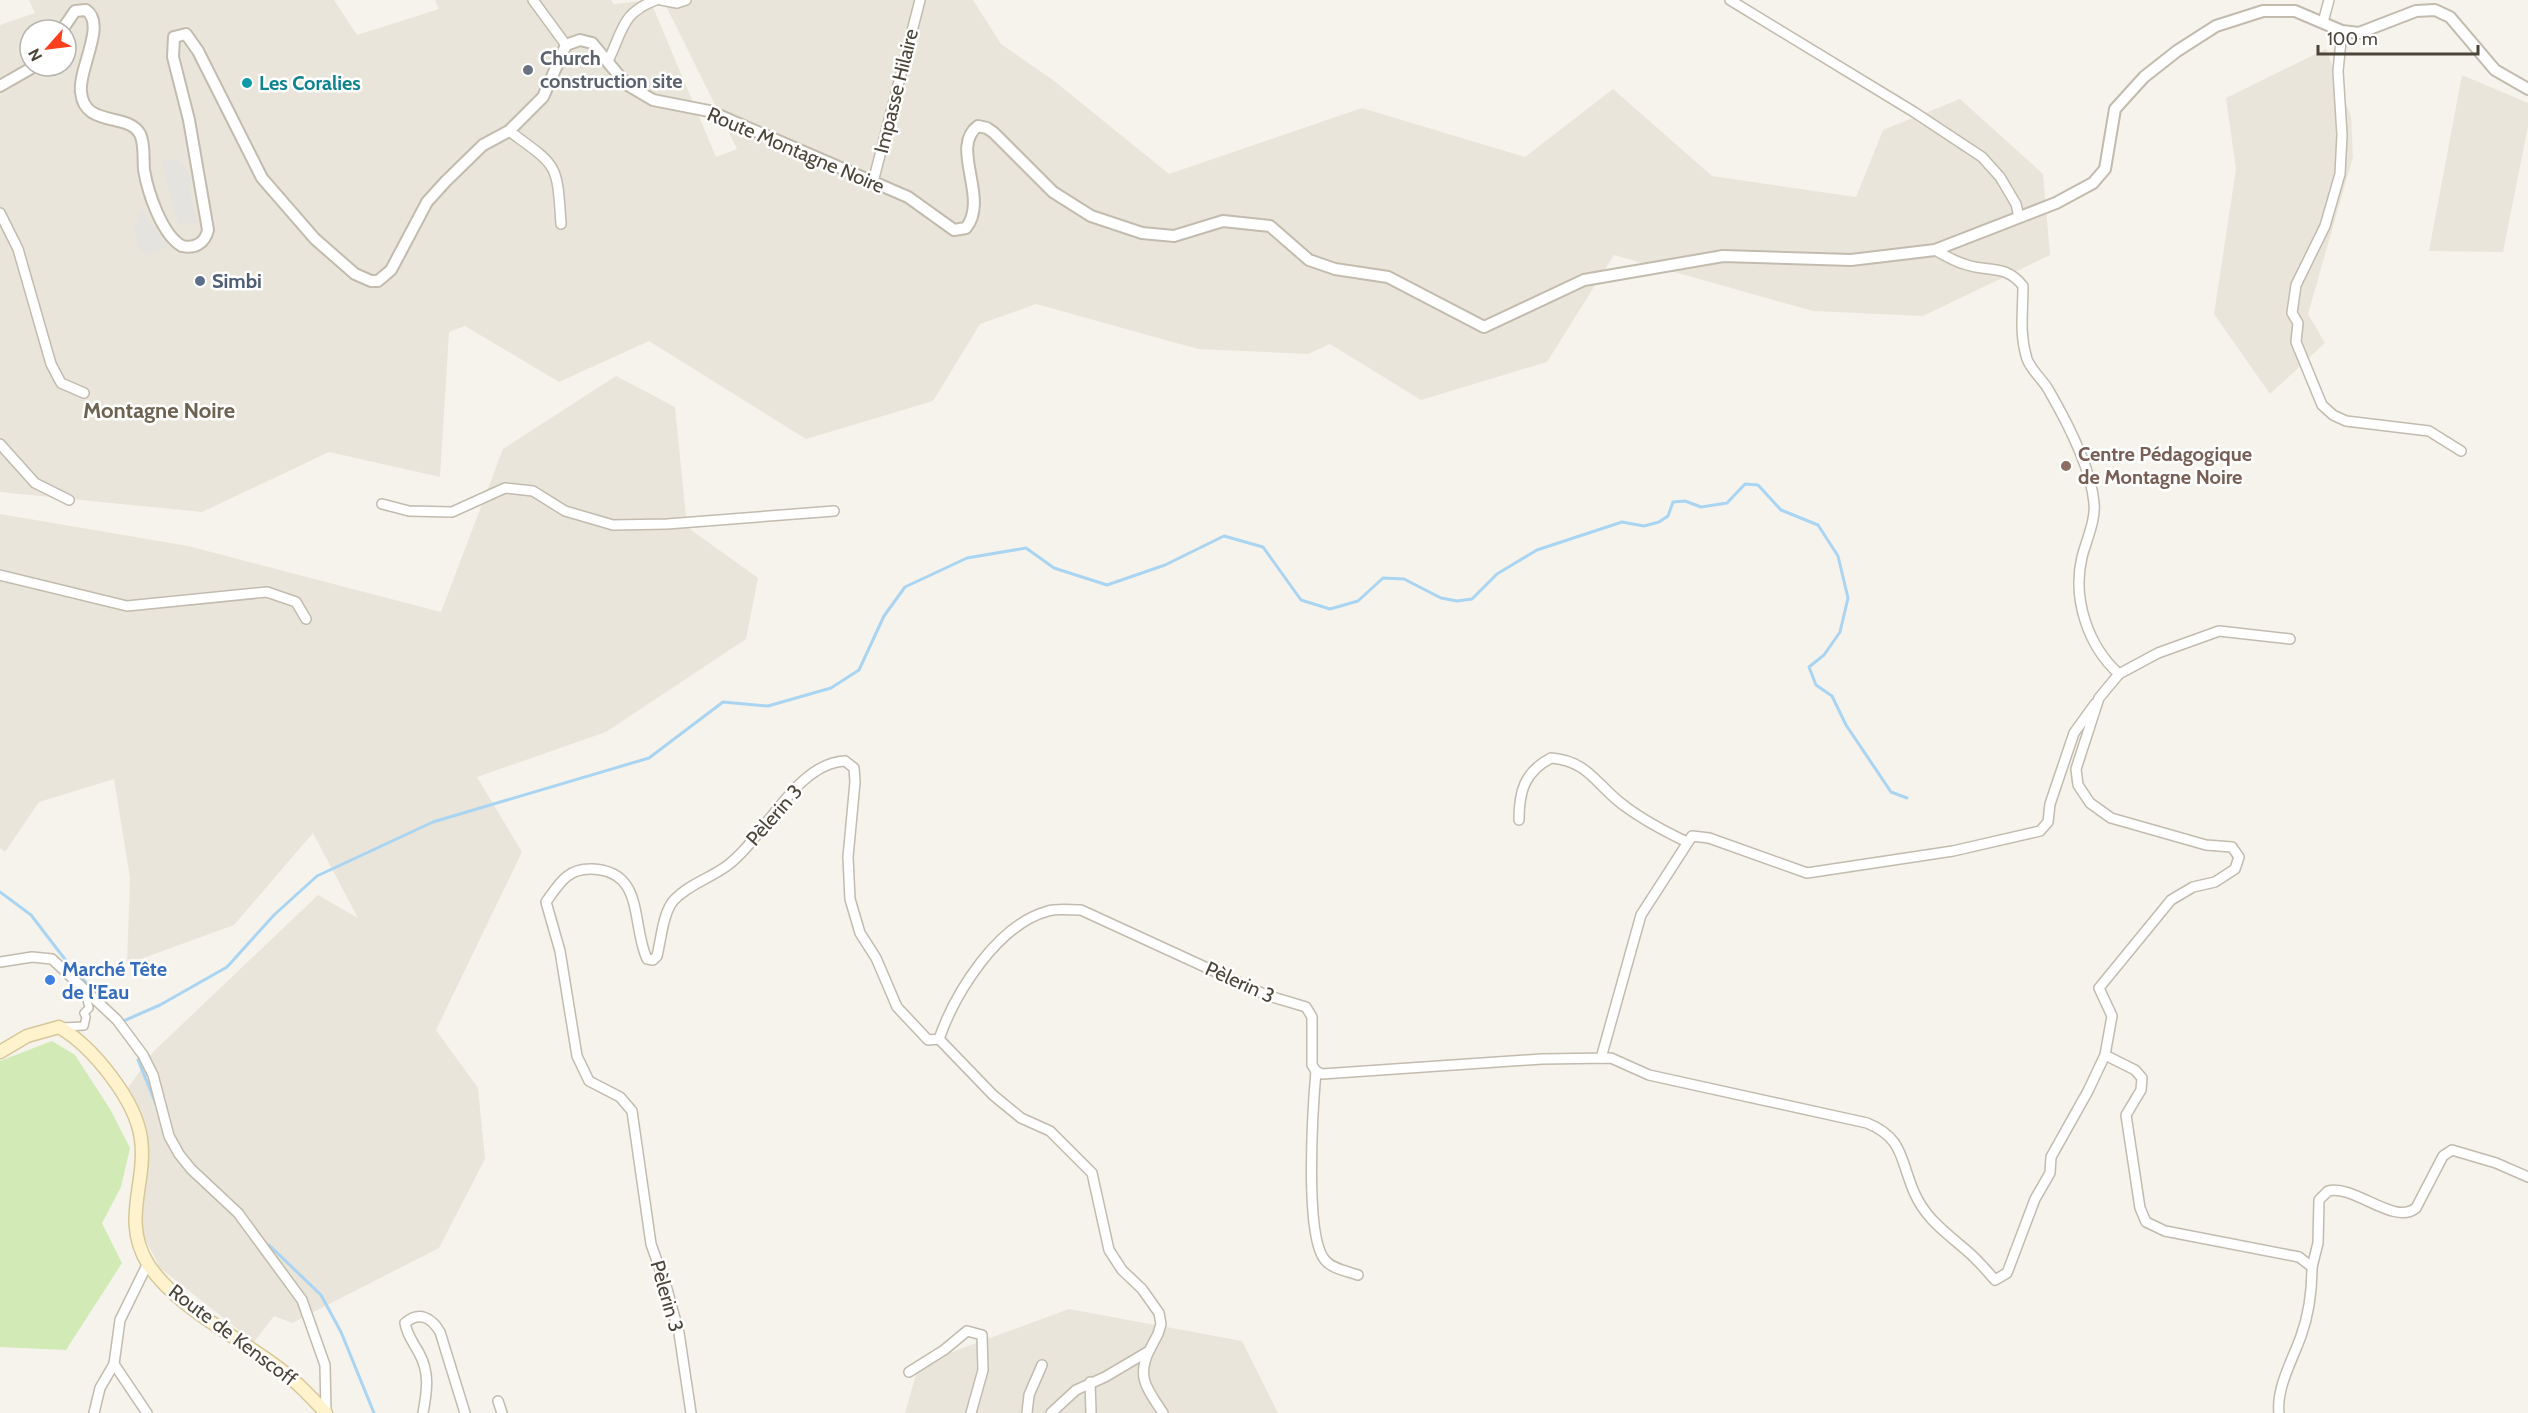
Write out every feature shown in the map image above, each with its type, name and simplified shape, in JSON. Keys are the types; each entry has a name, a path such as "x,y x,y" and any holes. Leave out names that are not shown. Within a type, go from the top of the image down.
{"main road":[{"path":"0,1052 27,1036 59,1027"},
{"name":"Route de Kenscoff","path":"59,1027 72,1035 106,1072 126,1098 136,1123 141,1139 133,1219 148,1263 170,1290 297,1382 326,1413"}],"street":[{"path":"70,18 75,11 86,10 93,18 94,31 81,77 82,99 87,108 100,117 131,126 139,133 150,195 161,219 177,243 182,246 197,246 204,240 208,230 189,120 173,57 174,37 186,34 198,51 262,178 315,239 355,274 371,281 378,281 391,270 427,202 433,195 483,145 509,131 543,97 566,45 533,0"},
{"path":"608,61 624,23 639,7 656,0"},
{"path":"661,0 680,1"},
{"name":"Impasse Hilaire","path":"873,182 920,0"},
{"path":"1730,0 1914,112 1982,157 2000,177 2016,204 2019,217"},
{"path":"2324,22 2329,0"},
{"path":"2461,452 2429,430 2346,421 2332,415 2322,405 2296,342 2298,322 2292,313 2296,285 2325,226 2340,174 2342,135 2338,71 2342,31 2359,33 2416,11 2435,10 2450,17 2495,70 2528,90"},
{"name":"Route Montagne Noire","path":"566,45 580,40 592,43 626,84 653,100 709,111 908,197 954,230 966,228 974,218 975,199 966,144 971,131 978,126 987,128 1053,192 1092,216 1142,233 1174,236 1223,221 1270,226 1310,260 1335,269 1388,277 1484,327 1584,280 1671,263 1723,256 1851,260 1935,250 2056,203 2093,183 2105,169 2115,109 2144,77 2216,26 2263,11 2295,11 2342,31"},
{"path":"0,86 18,76"},
{"path":"509,131 548,159 554,168 559,180 561,224"},
{"path":"0,213 18,249 51,364 61,383 84,393"},
{"path":"1935,250 1966,265 2004,270 2015,276 2023,286 2019,321 2028,361 2047,387 2074,442 2094,504 2081,561 2079,590 2086,624 2108,663 2119,674"},
{"path":"0,444 35,483 69,500"},
{"path":"382,504 409,511 452,512 505,488 533,491 565,511 613,525 667,524 834,511"},
{"path":"0,575 127,606 267,592 296,602 306,619"},
{"path":"1601,1058 1641,915 1692,837 1709,838 1807,873 1953,851 2040,831 2048,822 2049,804 2073,733 2119,674 2158,652 2219,632 2290,639"},
{"path":"1316,1071 1322,1074 1542,1059 1611,1058 1649,1075 1867,1123 1885,1130 1900,1151 1914,1193 1931,1221 1968,1251 1995,1280 2007,1273 2035,1199 2050,1173 2051,1157 2088,1091 2105,1055 2112,1016 2099,987 2109,972 2171,900 2193,887 2215,882 2235,869 2239,857 2232,847 2206,844 2112,818 2090,803 2078,785 2076,769 2099,698"},
{"path":"1519,820 1519,794 1530,774 1551,758 1565,759 1578,763 1626,807 1687,842"},
{"name":"Pèlerin 3","path":"691,1413 679,1333 668,1289 651,1244 632,1111 620,1097 590,1081 577,1056 560,951 546,902 563,877 582,869 607,870 622,879 632,894 642,948 647,959 653,960 657,956 673,901 700,881 728,866 799,785 831,762 845,761 854,768 855,782 848,857 850,899 860,933 876,958 897,1007 927,1040 939,1040 949,1011 987,953 1019,926 1048,910 1081,910 1266,995 1306,1008 1312,1017 1312,1065 1316,1071 1311,1130 1315,1234 1324,1259 1332,1266 1358,1275"},
{"path":"0,962 32,957 52,959 85,987 117,1020 143,1055 153,1076 169,1136 179,1154 191,1169 238,1213 302,1300 325,1365 326,1413"},
{"path":"59,1027 84,1026 86,1017 84,1013 89,1004 85,987"},
{"path":"939,1040 993,1095 1021,1118 1050,1131 1092,1173 1109,1250 1122,1270 1142,1289 1160,1313 1161,1324 1142,1365 1141,1375 1163,1413"},
{"path":"2105,1055 2135,1070 2142,1078 2141,1090 2126,1115 2140,1208 2146,1222 2165,1231 2299,1257 2312,1267"},
{"path":"2279,1413 2283,1387 2302,1335 2312,1296 2312,1267 2318,1243 2319,1200 2328,1191 2337,1190 2400,1213 2410,1212 2416,1208 2443,1156 2452,1150 2496,1163 2528,1177"},
{"path":"94,1413 99,1388 114,1364 120,1320 148,1263"},
{"path":"423,1413 428,1381 425,1364 407,1334 405,1323 412,1317 422,1315 434,1322 440,1332 465,1413"},
{"path":"909,1371 944,1350 967,1331 982,1335 983,1370 971,1413"},
{"path":"1051,1413 1076,1390 1105,1377 1149,1351"},
{"path":"114,1364 147,1413"},
{"path":"1027,1413 1029,1395 1042,1365"},
{"path":"1090,1382 1091,1413"},
{"path":"498,1401 502,1413"}],"shaded area":[{"path":"29,0 334,0 357,35 439,9 435,0 611,0 614,4 650,0 716,157 737,149 663,0 973,0 1001,44 1053,80 1169,174 1362,108 1525,157 1613,89 1712,176 1856,197 1883,130 1960,99 2043,174 2050,255 1923,316 1813,311 1614,255 1547,362 1421,400 1330,344 1308,354 1198,349 1036,304 980,324 933,401 806,439 649,341 559,382 465,326 449,332 440,477 329,452 202,512 0,492 0,25 18,19 18,78 78,78 78,18 20,18 35,13"},
{"path":"2326,49 2351,117 2353,157 2308,314 2325,343 2270,394 2214,314 2236,169 2226,98"},
{"path":"2462,75 2528,103 2528,126 2503,252 2429,251"},
{"path":"178,159 191,177 189,189 198,223 178,224 162,161"},
{"path":"142,208 167,247 148,256 138,248 134,229"},
{"path":"616,376 675,407 687,527 758,578 746,639 606,732 477,777 522,852 436,1030 478,1088 485,1159 439,1248 292,1323 274,1316 254,1342 160,1268 138,1225 142,1125 128,1088 153,1052 318,895 358,918 313,833 234,925 127,964 130,878 114,779 39,802 5,852 0,848 0,514 188,546 441,612 503,449"},
{"path":"1069,1309 1242,1341 1278,1413 905,1413 919,1364"}],"green space":[{"path":"52,1041 75,1055 110,1109 130,1148 121,1187 102,1223 122,1263 66,1350 0,1347 0,1061"}],"waterway":[{"path":"121,1022 160,1005 227,967 274,915 317,876 433,822 649,758 723,702 768,706 831,688 859,670 884,616 905,587 967,558 1026,548 1054,568 1107,585 1165,565 1224,536 1263,547 1301,600 1330,609 1358,601 1383,578 1404,579 1441,598 1457,601 1472,599 1497,574 1537,550 1622,522 1644,526 1659,522 1668,516 1673,502 1685,501 1701,507 1727,503 1745,484 1758,485 1781,510 1818,525 1838,556 1848,598 1840,632 1824,655 1809,667 1816,685 1832,696 1846,725 1891,792 1907,798"},
{"path":"0,892 31,915 64,958 97,995"},
{"path":"138,1060 156,1104"},
{"path":"269,1245 321,1295 341,1332 374,1413"}],"place":[{"name":"Church construction site","path":"528,70"},
{"name":"Les Coralies","path":"247,83"},
{"name":"Simbi","path":"200,281"},
{"name":"Centre Pédagogique de Montagne Noire","path":"2066,466"},
{"name":"Marché Tête de l'Eau","path":"50,980"}],"district":[{"name":"Montagne Noire","path":"159,410"}]}
